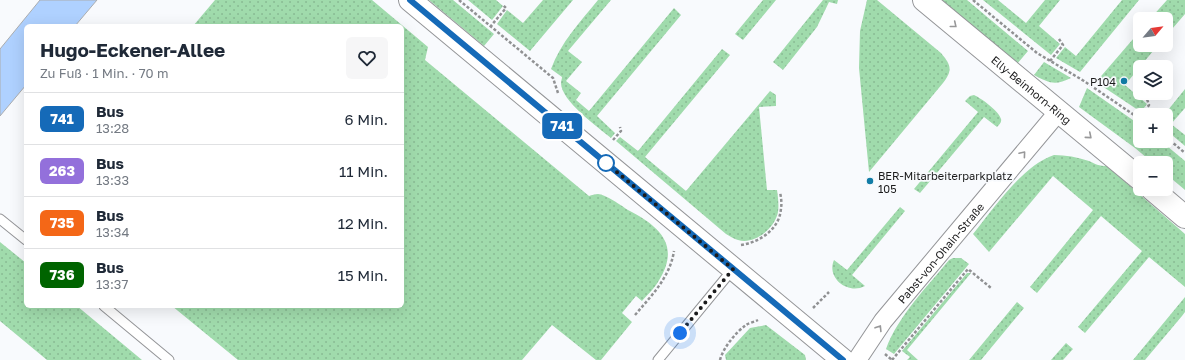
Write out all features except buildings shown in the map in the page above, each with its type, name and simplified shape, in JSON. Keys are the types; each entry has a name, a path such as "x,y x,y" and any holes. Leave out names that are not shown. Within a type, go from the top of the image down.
{"street":[{"path":"410,0 843,360"},
{"name":"Elly-Beinhorn-Ring","path":"924,0 1133,173"},
{"name":"Pabst-von-Ohain-Straße","path":"857,360 883,321 1059,111"},
{"path":"1160,196 1185,217"}],"lane":[{"path":"0,219 24,238"},
{"path":"658,360 733,269"},
{"path":"106,308 169,360"}],"path":[{"path":"973,0 1036,52 1133,112"},
{"path":"490,27 506,8 503,5"},
{"path":"1050,61 1063,45 1059,39"},
{"path":"1147,100 1149,105 1147,108"},
{"path":"610,144 620,131 620,127"},
{"path":"1173,143 1185,153"},
{"path":"738,245 748,244 759,240 768,233 778,221 781,209 780,192"},
{"path":"635,314 662,283 673,259 674,251"},
{"path":"892,360 968,269 991,288"},
{"path":"813,309 829,292"},
{"path":"720,360 726,345 746,324 758,320"}],"green space":[{"path":"215,0 372,0 401,24 195,24"},
{"path":"429,0 453,0 494,34 484,46"},
{"path":"468,0 496,0 503,6 492,20"},
{"path":"543,0 573,0 530,51 497,24 507,10 523,23"},
{"path":"598,0 611,0 568,51 582,62 566,81 581,93 576,100 589,111 674,8 681,15 597,116 615,133 611,138 589,121 573,105 563,90 561,83 562,77 551,69 566,41"},
{"path":"763,0 776,0 743,40 735,34"},
{"path":"823,0 838,0 837,4 829,2 817,27 783,70 773,62"},
{"path":"867,0 877,0 941,53 949,64 950,68 943,83 869,172 859,68 860,31"},
{"path":"941,0 967,0 1028,51 1017,64"},
{"path":"983,0 998,0 1026,23 1045,0 1060,0 1039,26 1060,44 1051,55"},
{"path":"1122,0 1139,0 1080,72 1056,58 1065,47 1076,56"},
{"path":"1167,0 1185,0 1185,14 1173,28 1173,12 1156,12"},
{"path":"404,27 428,47 425,60 589,196 598,194 609,198 650,223 664,239 667,248 668,258 665,269 656,285 642,301 636,296 622,313 632,322 601,360 596,360 552,325 522,360 238,360 174,308 404,308"},
{"path":"1133,39 1133,52 1152,52 1146,60 1133,60 1133,75 1125,85 1133,92 1133,100 1142,100 1147,104 1144,108 1135,108 1096,82"},
{"path":"722,49 730,55 645,157 686,191 770,91 776,95 776,106 759,107 767,190 777,190 778,212 769,229 757,238 744,241 736,240 726,234 616,141 620,137 638,151"},
{"path":"1044,62 1071,78 1056,83 1044,80 1034,75"},
{"path":"1087,88 1133,120 1133,147 1079,107"},
{"path":"1185,89 1185,108 1173,122 1173,108 1170,108"},
{"path":"974,95 997,112 1001,119 1000,123 997,127 984,117 920,193 914,189 978,112 965,101 970,96"},
{"path":"1173,126 1185,135 1185,146 1173,136"},
{"path":"1135,148 1169,148 1185,161 1185,190 1173,180 1173,156 1145,156"},
{"path":"1054,155 1063,155 1076,157 1097,165 1107,166 1133,189 1133,196 1141,196 1185,234 1185,287 1149,257 1085,333 1078,327 1142,251 1101,216 1037,293 1030,287 1093,210 1053,176 989,252 973,234 1010,188 1031,168 1042,160"},
{"path":"900,207 905,211 852,275 865,286 852,288 840,283 833,273 832,267 834,260 847,270"},
{"path":"0,242 24,261 24,308 79,308 142,360 47,360 0,321"},
{"path":"953,258 961,258 969,264 894,354 886,349 905,313 949,260"},
{"path":"967,273 971,273 907,350 918,360 907,360 910,357 902,351"},
{"path":"1185,297 1185,312 1182,316 1145,360 1133,360"},
{"path":"1017,302 1024,308 981,360 969,360"},
{"path":"766,325 805,355 806,360 726,360 725,355 750,328"},
{"path":"1066,343 1073,349 1063,360 1051,360"}],"bus line":[{"name":"741","path":"410,0 843,360"}],"place":[{"name":"P104","path":"1124,81"},
{"name":"BER-Mitarbeiterparkplatz 105","path":"870,181"}],"route":[{"path":"606,163 733,269 680,333"}]}
